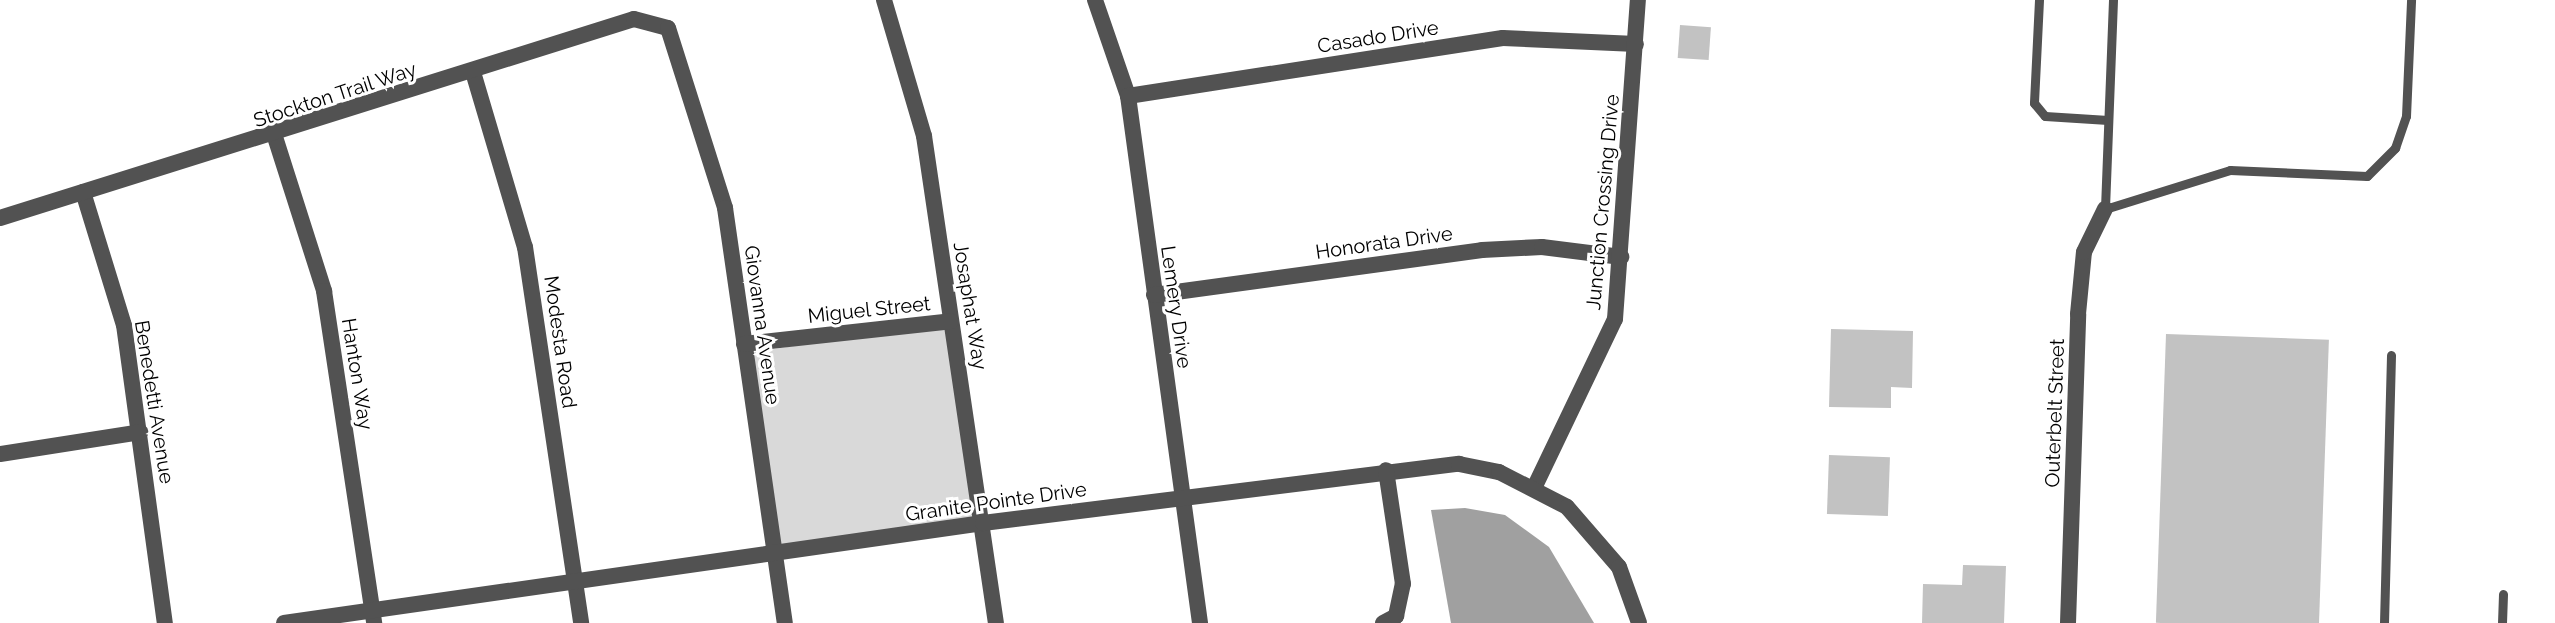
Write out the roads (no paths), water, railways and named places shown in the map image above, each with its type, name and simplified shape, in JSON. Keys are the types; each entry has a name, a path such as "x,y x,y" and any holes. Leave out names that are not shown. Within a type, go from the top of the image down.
{"street":[{"name":"Josaphat Way","path":"884,0 924,136 996,623"},
{"name":"Lemery Drive","path":"1095,0 1128,96 1200,623"},
{"name":"Junction Crossing Drive","path":"1535,486 1615,319 1638,0"},
{"name":"Stockton Trail Way","path":"0,218 275,137 634,19 668,28 676,39"},
{"name":"Casado Drive","path":"1128,96 1503,38 1636,44"},
{"name":"Giovanna Avenue","path":"676,39 725,208 785,623"},
{"name":"Modesta Road","path":"473,72 525,247 581,623"},
{"name":"Hanton Way","path":"275,137 324,291 374,617"},
{"name":"Benedetti Avenue","path":"83,192 124,325 165,623"},
{"name":"Outerbelt Street","path":"2068,623 2078,314 2084,252 2105,209"},
{"name":"Honorata Drive","path":"1154,295 1482,250 1542,247 1621,257"},
{"name":"Miguel Street","path":"744,344 951,321"},
{"path":"0,454 140,432"},
{"name":"Granite Pointe Drive","path":"284,623 374,617 575,582 983,523 1386,470 1459,464 1535,486 1595,533 1619,567 1639,623"},
{"path":"1383,623 1396,616 1403,584 1386,470"}],"lane":[{"path":"2039,0 2034,103 2045,116 2108,120"},
{"path":"2113,0 2105,209 2230,170 2367,176 2395,148 2406,116 2411,0"},
{"path":"2384,623 2391,355"},
{"path":"2502,623 2503,594"}]}
